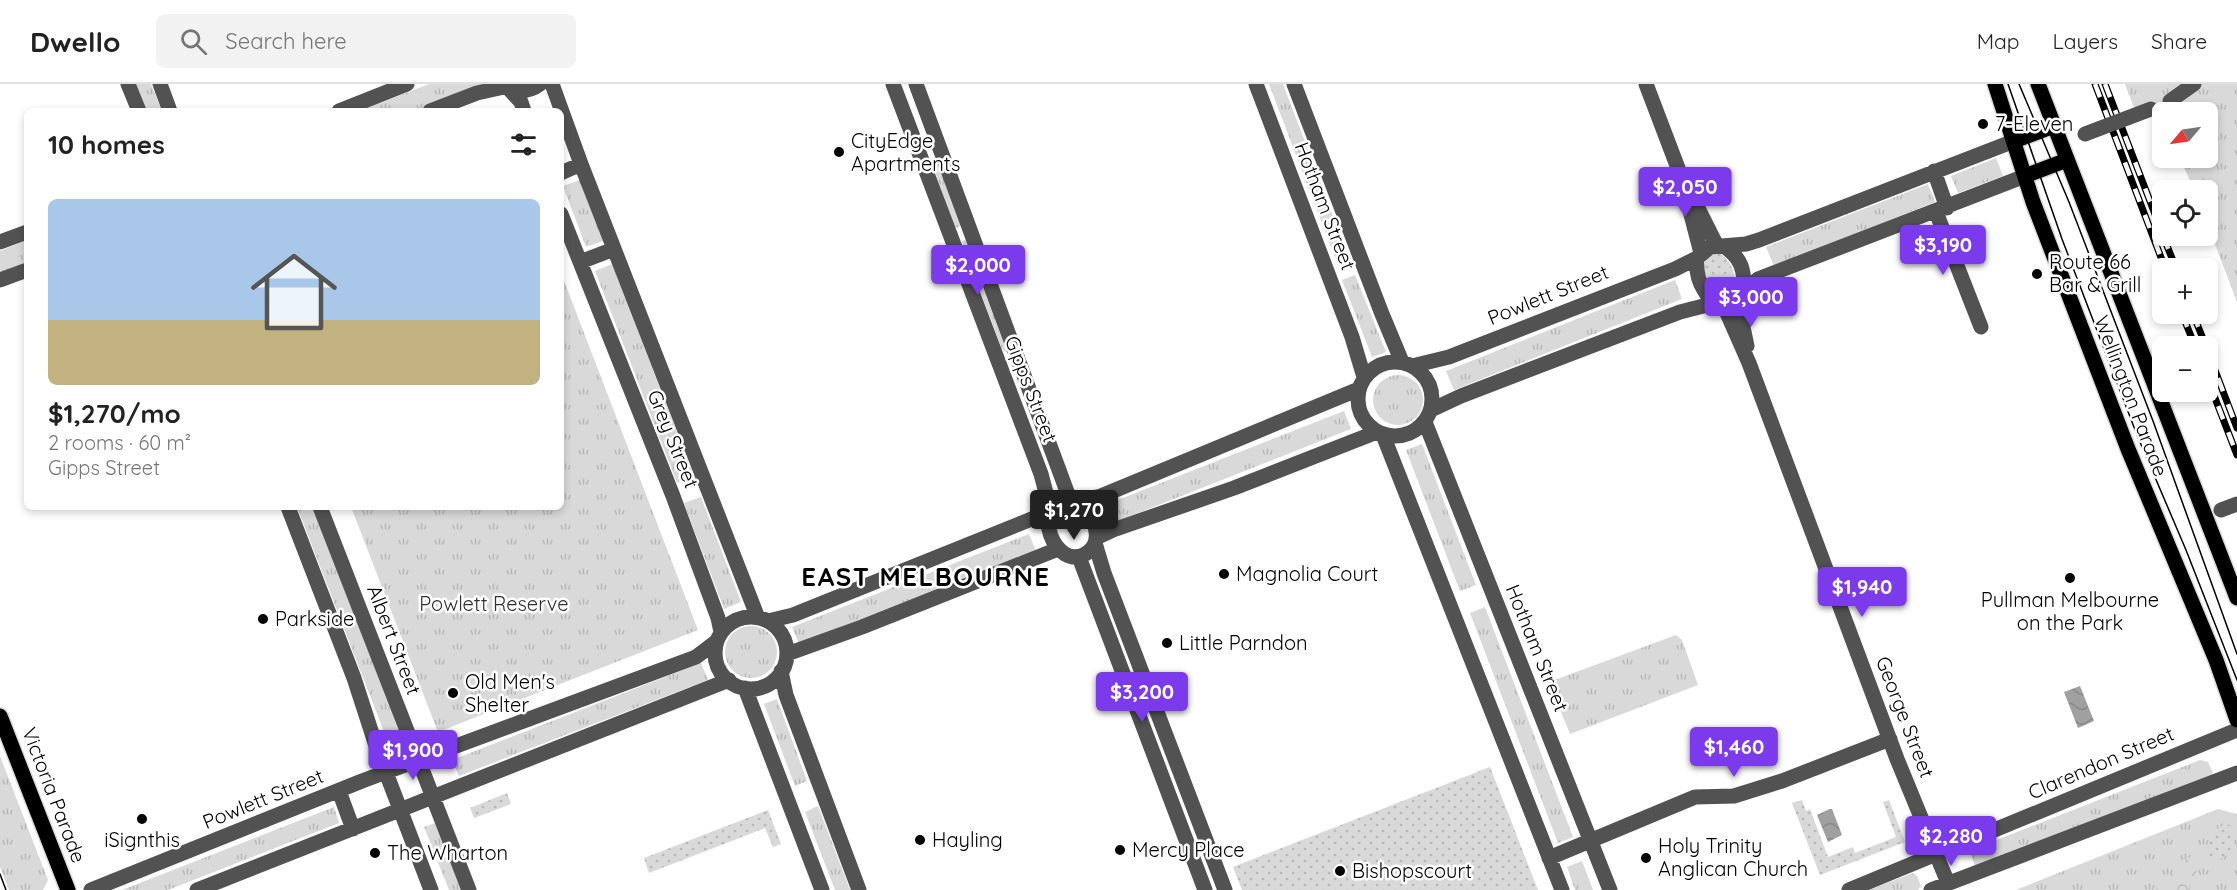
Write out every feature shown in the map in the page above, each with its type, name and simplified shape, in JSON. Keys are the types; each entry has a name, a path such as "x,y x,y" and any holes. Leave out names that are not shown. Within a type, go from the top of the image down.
{"main road":[{"name":"Wellington Parade","path":"1995,84 2025,177 2124,438 2216,660 2237,720"},
{"name":"Wellington Parade","path":"2038,84 2237,598"},
{"path":"2014,141 2054,126"},
{"path":"2025,177 2067,160"},
{"name":"Victoria Parade","path":"0,716 68,890"}],"street":[{"path":"128,84 138,108"},
{"path":"160,84 169,108"},
{"path":"347,108 407,84"},
{"path":"438,108 477,93 505,86 528,90 540,84"},
{"name":"Grey Street","path":"552,84 561,108"},
{"name":"Gipps Street","path":"893,84 1041,474 1050,510"},
{"name":"Gipps Street","path":"916,84 1074,499"},
{"name":"Hotham Street","path":"1256,84 1352,337 1361,383"},
{"name":"Hotham Street","path":"1294,84 1382,314 1407,364"},
{"path":"1646,84 1681,176 1699,255 1696,264 1700,283 1706,294 1730,299"},
{"path":"2170,101 2194,84"},
{"path":"505,86 521,102 523,108"},
{"path":"2080,136 2151,109"},
{"name":"Grey Street","path":"564,117 614,249 763,619"},
{"path":"1699,255 1710,247 1759,240 2014,141"},
{"path":"920,156 941,149"},
{"path":"564,172 581,164"},
{"path":"1934,171 1941,210 1981,327"},
{"path":"1681,176 1721,246 1734,254 1740,267 1744,280 1730,299"},
{"path":"1428,416 1433,398 1430,385 1423,374 1407,364 1381,364 1371,369 1361,383 1358,401 1360,414 1367,424 1380,434 1395,437 1406,435 1416,430 1428,416 1461,396 1680,312 1730,299 1758,279 2025,177"},
{"name":"Grey Street","path":"564,222 673,496 718,618 719,637"},
{"path":"951,238 972,231"},
{"path":"0,242 24,233"},
{"path":"580,262 614,249"},
{"name":"Powlett Street","path":"1407,364 1449,357 1675,269 1699,255"},
{"path":"0,280 24,271"},
{"name":"George Street","path":"1730,299 1742,314 1749,363 1890,739 1948,883"},
{"path":"1361,383 1101,495 1055,501 1050,510 1050,530 1058,549 1071,558 1079,557 1090,550 1096,541 1113,530 1380,434"},
{"name":"Hotham Street","path":"1428,416 1610,890"},
{"path":"1380,434 1562,890"},
{"path":"1074,499 1087,510 1092,520 1104,573 1225,890"},
{"path":"2221,510 2237,504"},
{"path":"289,510 354,678 386,773 431,890"},
{"name":"Albert Street","path":"321,510 469,890"},
{"path":"763,619 782,635 787,654 781,671 774,680 765,685 745,688 729,680 721,672 715,651 719,637 728,625 737,619 747,617 763,619 793,615 1050,510"},
{"path":"787,654 862,627 1058,549"},
{"path":"1079,557 1206,890"},
{"name":"Powlett Street","path":"91,890 339,791 696,657 719,637"},
{"path":"1124,675 1140,669"},
{"path":"781,671 786,695 859,890"},
{"path":"197,890 729,680"},
{"path":"745,688 822,890"},
{"name":"Clarendon Street","path":"1849,890 2237,730"},
{"path":"1549,858 1695,797 1734,796 1782,781 1890,739"},
{"path":"1931,890 2237,773"},
{"path":"339,791 353,829"},
{"path":"1186,839 1203,833"}],"green space":[{"path":"135,84 151,84 161,108 145,108"},
{"path":"429,84 484,84 423,108 368,108"},
{"path":"1269,84 1283,84 1348,255 1336,260"},
{"path":"2125,84 2237,84 2237,302 2216,246 2218,246 2218,180 2190,180 2184,168 2218,168 2218,102 2152,102 2152,116 2139,121"},
{"path":"934,157 937,158 961,225 957,228 931,161"},
{"path":"1996,158 2003,176 1958,193 1951,176"},
{"path":"580,180 603,241 586,247 564,186"},
{"path":"1928,184 1935,202 1774,266 1766,247"},
{"path":"967,239 1009,352 1002,349 962,243"},
{"path":"24,241 24,263 0,273 0,251"},
{"path":"1719,253 1731,265 1734,274 1734,291 1727,298 1718,297 1705,277 1704,266 1709,254"},
{"path":"612,264 694,476 677,483 595,271"},
{"path":"1355,275 1386,352 1372,357 1342,280"},
{"path":"1675,280 1682,299 1454,390 1446,371"},
{"name":"Powlett Reserve","path":"564,281 698,630 438,732 352,510 564,510"},
{"path":"1393,375 1403,375 1416,382 1423,395 1423,405 1416,418 1403,425 1393,425 1384,421 1377,414 1373,405 1373,395 1377,386 1384,379"},
{"path":"1344,411 1351,429 1118,521 1110,503"},
{"path":"1422,444 1476,585 1460,591 1406,450"},
{"path":"701,497 741,602 724,609 684,503"},
{"path":"298,510 314,510 401,737 401,742 397,746 391,746"},
{"path":"1029,534 1036,551 799,644 792,627"},
{"path":"1485,607 1573,837 1558,843 1470,613"},
{"path":"746,626 756,626 770,633 777,652 770,671 756,678 746,678 736,674 729,667 725,657 725,647 729,637 736,630"},
{"path":"1676,635 1682,640 1698,685 1570,734 1549,682"},
{"path":"701,663 708,680 459,776 452,760"},
{"path":"777,699 807,781 795,786 764,704"},
{"path":"0,756 48,880 43,890 9,890 0,867"},
{"path":"2200,760 2208,762 2213,773 2209,778 1975,866 1971,854 1974,849"},
{"path":"1490,767 1538,890 1242,890 1233,867"},
{"path":"507,793 511,804 474,818 470,808"},
{"path":"1802,800 1806,811 1810,809 1828,857 1853,847 1855,853 1896,837 1883,802 1889,800 1905,842 1820,875 1792,803"},
{"path":"818,806 850,890 835,890 805,812"},
{"path":"334,807 339,823 168,890 122,890"},
{"path":"2218,809 2237,814 2237,890 2016,890"},
{"path":"768,810 781,844 773,847 765,828 649,873 644,858"},
{"path":"438,822 465,890 449,890 424,827"},
{"path":"2227,824 2232,826 2233,832 2231,849 2224,857 2212,860 2208,849 2210,839 2221,826"},
{"path":"2191,856 2199,867 2188,890 2155,890"},
{"path":"1582,861 1593,890 1575,890 1567,867"},
{"path":"1913,873 1917,876 1921,886 1918,890 1869,890"}],"water":[{"path":"2080,686 2094,721 2078,728 2064,692"},
{"path":"1832,809 1842,835 1828,842 1817,815"}],"tram line":[{"path":"2008,84 2062,239 2137,435 2186,550 2237,680"},
{"path":"2019,84 2069,202 2153,421 2237,654"},
{"path":"0,874 6,890"}],"railway":[{"path":"2095,84 2161,258"},
{"path":"2105,84 2152,206"},
{"path":"2167,246 2172,258"},
{"path":"2186,324 2191,336"},
{"path":"2197,324 2202,336"},
{"path":"2218,378 2237,428"},
{"path":"2217,402 2237,455"}],"place":[{"name":"7-Eleven","path":"1983,124"},
{"name":"CityEdge Apartments","path":"839,152"},
{"name":"Route 66 Bar & Grill","path":"2037,274"},
{"name":"Magnolia Court","path":"1224,574"},
{"name":"Pullman Melbourne on the Park","path":"2070,578"},
{"name":"Parkside","path":"263,619"},
{"name":"Little Parndon","path":"1167,643"},
{"name":"Old Men's Shelter","path":"453,693"},
{"name":"iSignthis","path":"142,819"},
{"name":"Hayling","path":"920,840"},
{"name":"Mercy Place","path":"1120,850"},
{"name":"The Wharton","path":"375,853"},
{"name":"Holy Trinity Anglican Church","path":"1646,858"},
{"name":"Bishopscourt","path":"1340,871"}],"district":[{"name":"EAST MELBOURNE","path":"926,577"}]}
